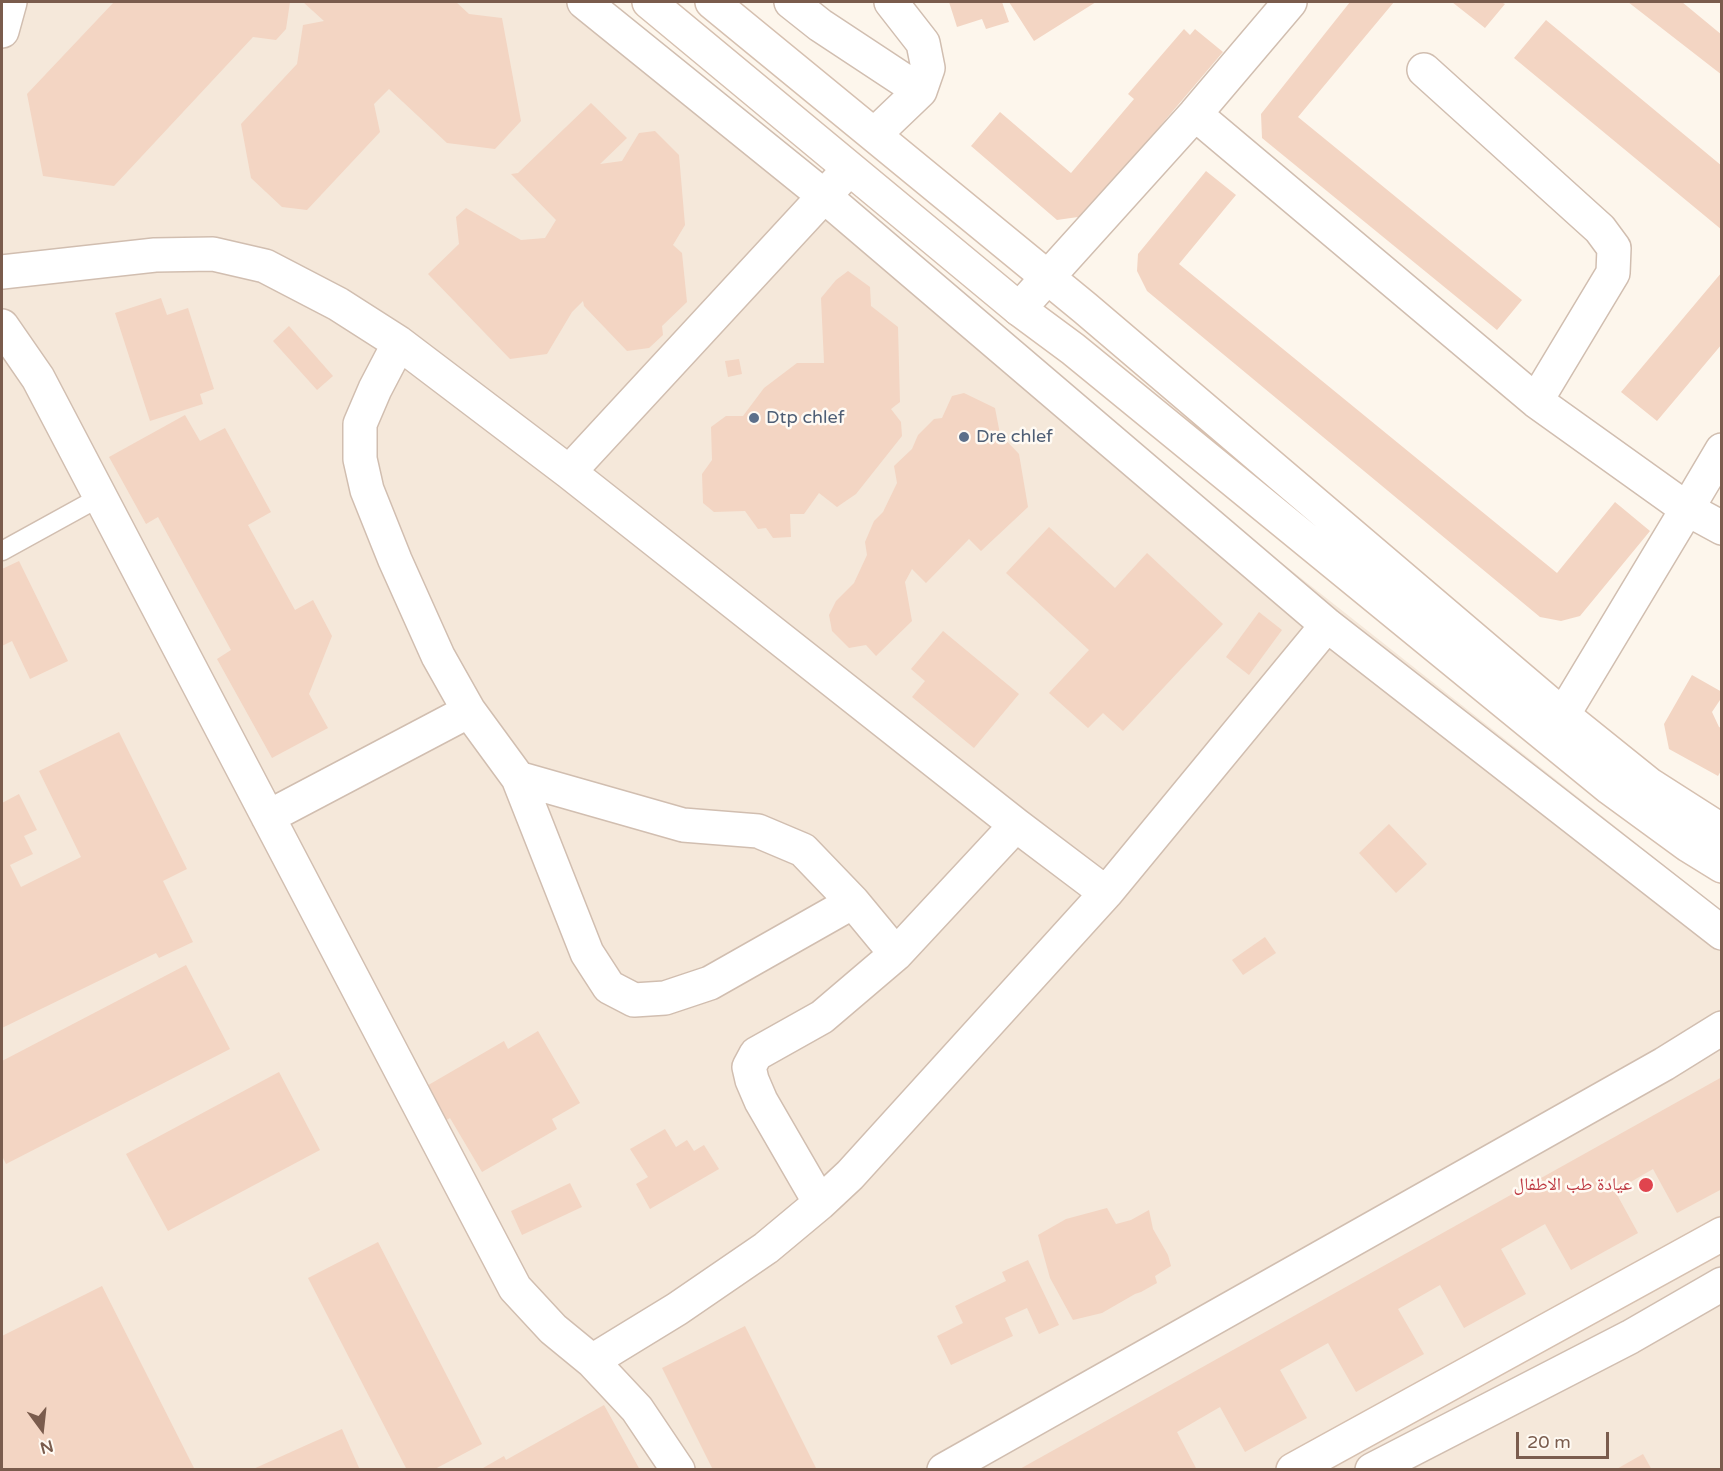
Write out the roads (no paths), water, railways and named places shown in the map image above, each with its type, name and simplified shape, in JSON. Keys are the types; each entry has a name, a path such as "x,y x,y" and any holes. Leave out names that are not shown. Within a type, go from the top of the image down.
{"street":[{"path":"2,31 10,2"},
{"path":"584,2 824,196 1328,626 1722,933"},
{"path":"649,2 1019,309 1073,349 1610,788 1688,845 1722,866"},
{"path":"712,2 1047,277 1563,715 1650,785 1722,831"},
{"path":"792,2 820,25 920,91"},
{"path":"875,134 920,91 928,68 923,43 891,2"},
{"path":"1019,309 1195,114 1290,2"},
{"path":"1424,70 1600,229 1614,248 1613,273 1536,401"},
{"path":"1195,114 1536,401 1687,509 1722,528"},
{"path":"569,472 850,168"},
{"path":"2,272 155,255 213,254 265,266 338,304 399,343 569,472 1016,825 1106,892"},
{"path":"2,326 38,378 515,1288 553,1329 592,1361 637,1409 678,1470"},
{"path":"399,343 360,424 360,459 367,490 438,656 469,711 518,778 587,953 609,987 634,1000 664,998 710,983 853,902"},
{"path":"1563,715 1722,450"},
{"path":"592,1361 677,1309 766,1248 820,1203 850,1174 1106,892 1328,626"},
{"path":"268,817 469,711"},
{"path":"518,778 683,825 758,831 803,850 853,902 896,954"},
{"path":"820,1203 762,1101 752,1080 749,1067 756,1054 822,1017 896,954 1016,825"},
{"path":"944,1470 1664,1064 1722,1028"},
{"path":"1293,1470 1722,1234"},
{"path":"1372,1470 1630,1337 1722,1284"},
{"path":"1606,1297 1630,1337"}],"lane":[{"path":"2,551 100,497"}],"place":[{"name":"Dtp chlef","path":"754,418"},
{"name":"Dre chlef","path":"964,437"},
{"name":"عيادة طب الاطفال","path":"1646,1185"}]}
